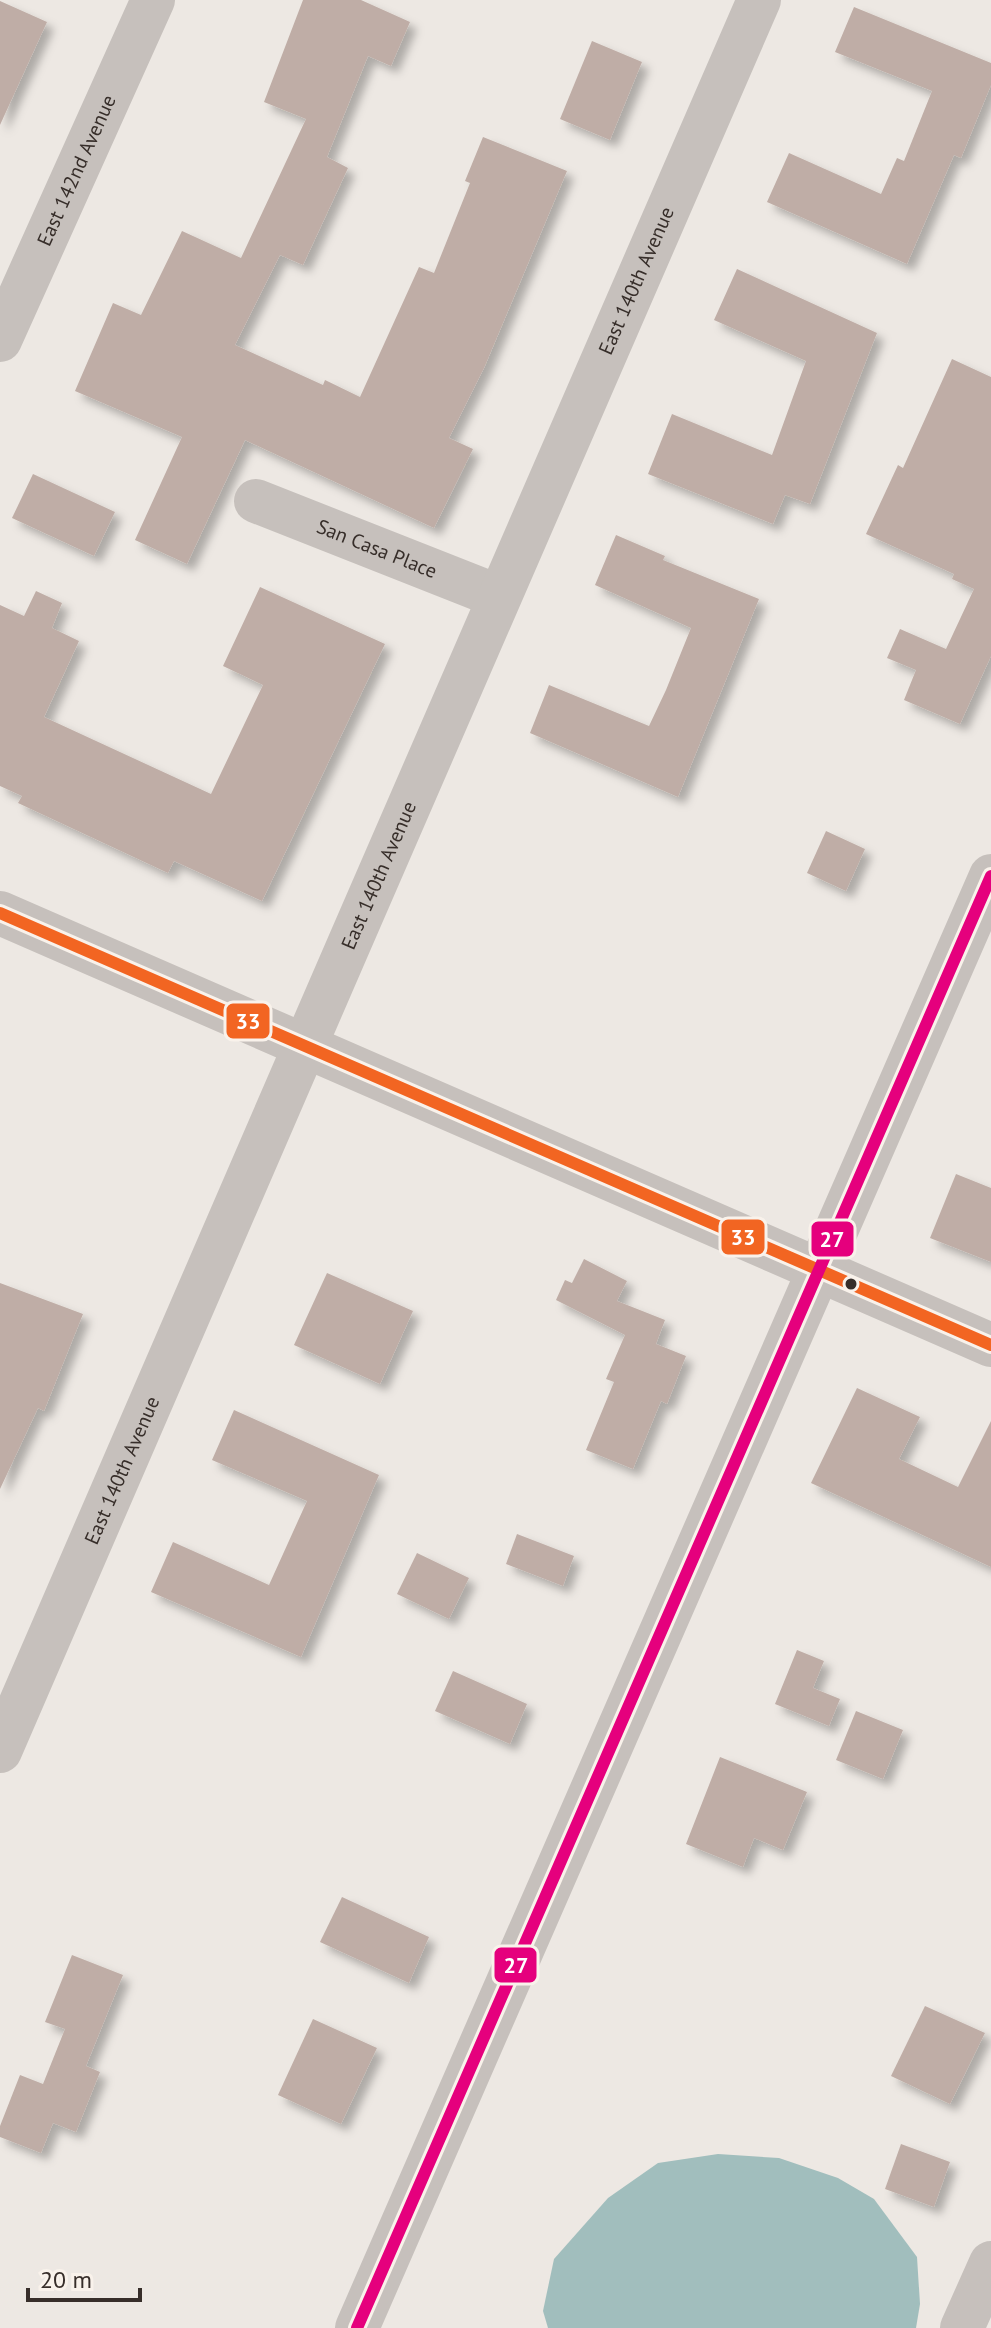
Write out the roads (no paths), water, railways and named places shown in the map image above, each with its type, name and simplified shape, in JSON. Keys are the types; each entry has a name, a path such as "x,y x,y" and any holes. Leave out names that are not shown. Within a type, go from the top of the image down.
{"street":[{"name":"East 142nd Avenue","path":"0,340 153,0"},
{"name":"East 140th Avenue","path":"0,1751 306,1047 497,596 759,0"},
{"name":"San Casa Place","path":"256,501 497,596"},
{"path":"357,2328 817,1268 991,876"},
{"path":"0,913 991,1345"},
{"path":"962,2328 991,2263"}],"water":[{"path":"718,2154 779,2158 838,2178 874,2199 917,2257 920,2304 916,2328 548,2328 543,2311 554,2259 608,2198 658,2163"}]}
